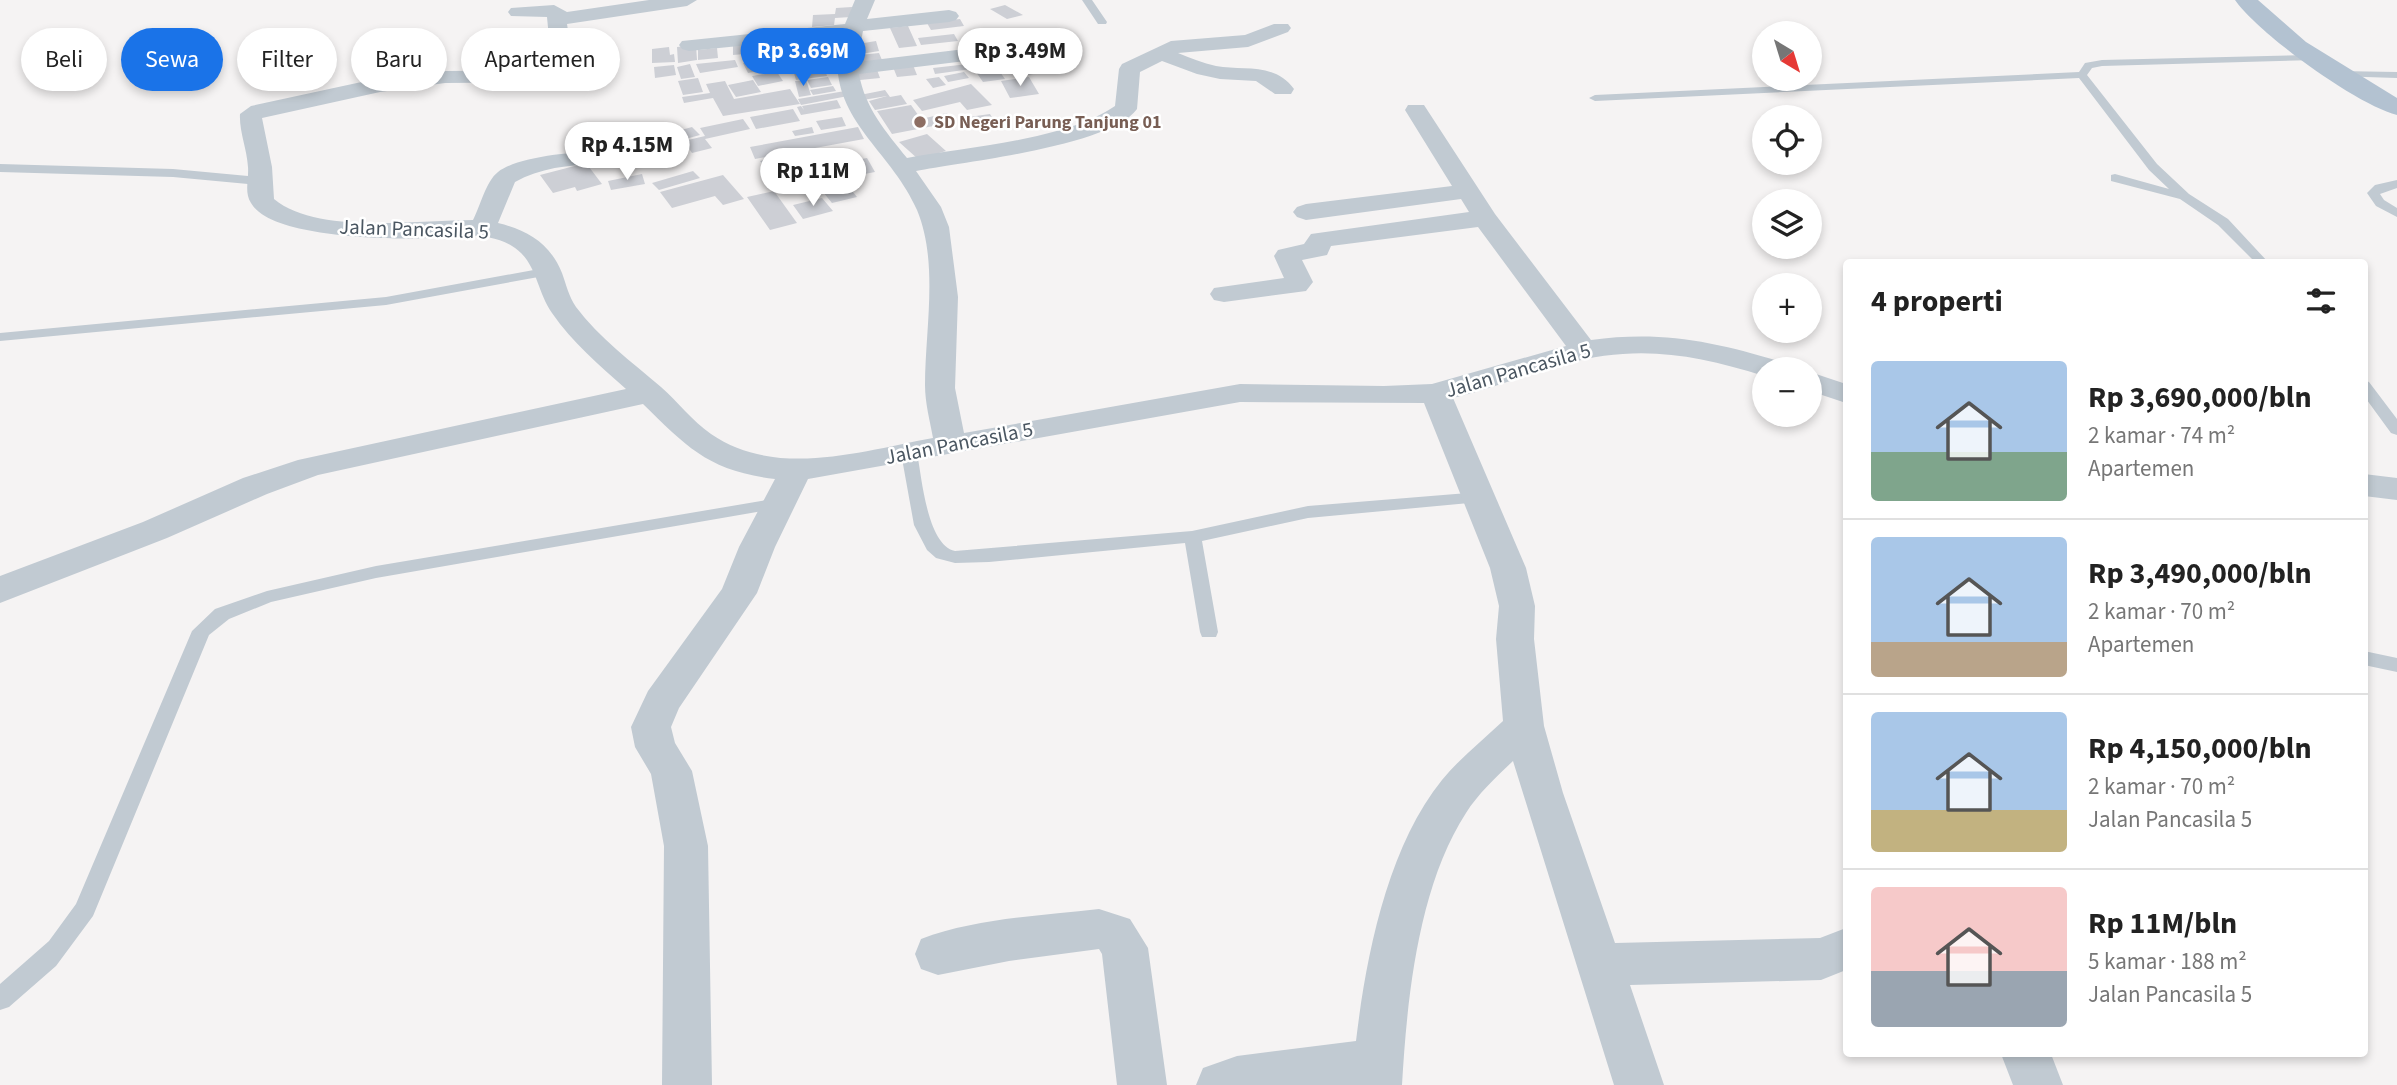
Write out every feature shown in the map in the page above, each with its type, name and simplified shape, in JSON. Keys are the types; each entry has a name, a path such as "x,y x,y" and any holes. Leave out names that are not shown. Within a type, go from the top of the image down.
{"main road":[{"path":"2246,0 2270,25 2311,58 2397,108"}],"street":[{"path":"556,20 687,0"},
{"path":"865,0 846,58 851,92 869,126 901,166 928,207 936,227 944,297 940,388 950,445"},
{"path":"258,181 260,171 251,114 259,111 380,85 445,77 571,85 556,20 558,14 554,11 518,12"},
{"path":"689,45 949,16"},
{"path":"901,166 1065,137 1090,129 1126,109 1130,69 1171,47 1248,41 1282,28"},
{"path":"849,69 990,52"},
{"path":"1161,53 1220,73 1267,75 1283,89"},
{"path":"1416,110 1485,218 1583,349"},
{"path":"483,227 499,190 512,173 566,158 608,157 656,161"},
{"name":"Jalan Pancasila 5","path":"258,181 261,200 272,213 306,222 404,231 483,227 520,239 546,263 562,307 589,341 650,393 700,442 788,487 909,453 1240,393 1273,390 1391,395 1435,393 1583,349 1625,343 1665,342 1730,354 1752,362"},
{"path":"1306,212 1468,191"},
{"path":"1224,294 1296,285 1299,282 1287,256 1318,249 1317,241 1320,240 1485,218"},
{"path":"1822,385 1843,393"},
{"path":"0,590 155,530 255,486 310,467 650,393"},
{"path":"1435,393 1508,568 1517,606 1515,639 1524,726 1542,793 1639,1085"},
{"path":"2368,485 2397,489"},
{"path":"687,1085 686,846 671,771 655,747 651,727 662,702 739,593 757,547 788,487"},
{"path":"1221,1085 1237,1080 1378,1073 1386,995 1412,889 1427,845 1450,801 1524,726"},
{"path":"938,954 1009,940 1099,929 1114,933 1125,948 1142,1085"},
{"path":"1598,965 1821,959 1843,950"},
{"path":"2027,1057 2038,1085"}],"lane":[{"path":"1087,0 1102,22"},
{"path":"2082,75 2089,65 2102,63 2311,58"},
{"path":"2338,74 2397,75"},
{"path":"1595,98 2082,75"},
{"path":"2082,75 2153,167 2185,197 2224,222 2259,259"},
{"path":"0,168 173,173 258,181"},
{"path":"2115,178 2185,197"},
{"path":"2397,184 2379,188 2373,193 2380,203 2397,213"},
{"path":"0,337 386,301 550,271"},
{"path":"2368,390 2397,430"},
{"path":"909,453 923,524 933,546 942,554 955,558 1192,537 1308,512 1480,497"},
{"path":"0,999 35,972 67,940 85,909 201,631 222,614 267,597 376,572 788,487"},
{"path":"1192,537 1199,563 1209,632"},
{"path":"2368,659 2397,665"}],"building":[{"path":"1005,5 1023,15 1007,19 990,9"},
{"path":"852,7 851,17 835,18 834,25 812,27 813,15 835,14 836,8"},
{"path":"960,19 964,26 931,30 927,23"},
{"path":"908,26 917,46 899,48 890,28"},
{"path":"841,31 844,41 818,44 821,54 783,58 780,41"},
{"path":"954,34 958,41 921,45 918,38"},
{"path":"1046,40 1055,50 1036,53 1027,43"},
{"path":"765,41 766,52 733,55 733,44"},
{"path":"876,41 879,51 861,54 858,44"},
{"path":"1018,42 1027,51 1001,56 992,47"},
{"path":"696,45 697,60 678,63 677,47"},
{"path":"669,47 675,62 652,63 652,49"},
{"path":"717,48 718,58 698,60 698,50"},
{"path":"879,53 882,60 863,63 860,55"},
{"path":"837,54 840,63 824,66 827,76 796,80 790,60"},
{"path":"765,59 770,69 748,73 743,63"},
{"path":"735,60 738,67 700,73 696,64"},
{"path":"1040,62 1047,72 1026,75 1019,66"},
{"path":"690,64 695,77 681,79 677,67"},
{"path":"968,64 971,69 935,74 933,68"},
{"path":"674,65 676,75 655,78 654,67"},
{"path":"913,65 917,75 897,77 893,67"},
{"path":"876,67 880,78 860,80 856,69"},
{"path":"998,69 1005,79 983,82 976,72"},
{"path":"777,72 783,81 758,86 752,76"},
{"path":"964,72 969,78 948,82 944,76"},
{"path":"828,77 832,85 811,88 807,80"},
{"path":"939,77 946,85 933,88 926,79"},
{"path":"1029,77 1039,94 1010,98 1001,81"},
{"path":"698,78 703,92 683,95 678,81"},
{"path":"753,80 761,92 736,97 728,85"},
{"path":"806,80 811,95 799,97 795,81"},
{"path":"725,81 734,99 790,89 800,104 723,116 713,98 684,103 682,97 710,93 706,84"},
{"path":"971,84 992,105 967,110 960,102 922,111 913,100"},
{"path":"833,86 836,91 813,95 810,90"},
{"path":"885,90 890,97 901,95 907,104 875,110 869,101 887,96 863,100 860,95"},
{"path":"845,91 848,96 801,105 798,99"},
{"path":"837,100 841,108 801,115 797,107 801,106 804,110 802,106"},
{"path":"911,105 921,119 947,113 954,122 892,134 877,111"},
{"path":"793,109 800,121 756,129 750,117"},
{"path":"990,114 997,126 968,130 962,118"},
{"path":"842,117 846,126 821,130 816,121"},
{"path":"743,119 750,129 705,139 712,148 692,153 684,141 705,136 700,128"},
{"path":"692,127 700,135 678,141 687,149 658,158 650,150 671,144 663,135"},
{"path":"812,127 814,133 795,136 792,131"},
{"path":"858,127 864,139 755,159 750,147"},
{"path":"655,134 663,143 633,151 625,142"},
{"path":"927,134 946,151 918,159 899,142"},
{"path":"775,157 783,168 768,171 760,161"},
{"path":"867,158 875,172 782,190 775,175"},
{"path":"586,163 602,184 577,191 575,187 553,193 540,175"},
{"path":"693,171 700,178 659,190 652,183"},
{"path":"642,174 645,184 611,190 608,181"},
{"path":"723,175 744,199 723,205 715,196 672,208 660,192"},
{"path":"848,186 857,197 832,203 823,192"},
{"path":"774,191 797,223 770,230 747,197"},
{"path":"822,198 833,211 803,219 793,205"}],"place":[{"name":"SD Negeri Parung Tanjung 01","path":"920,122"}]}
